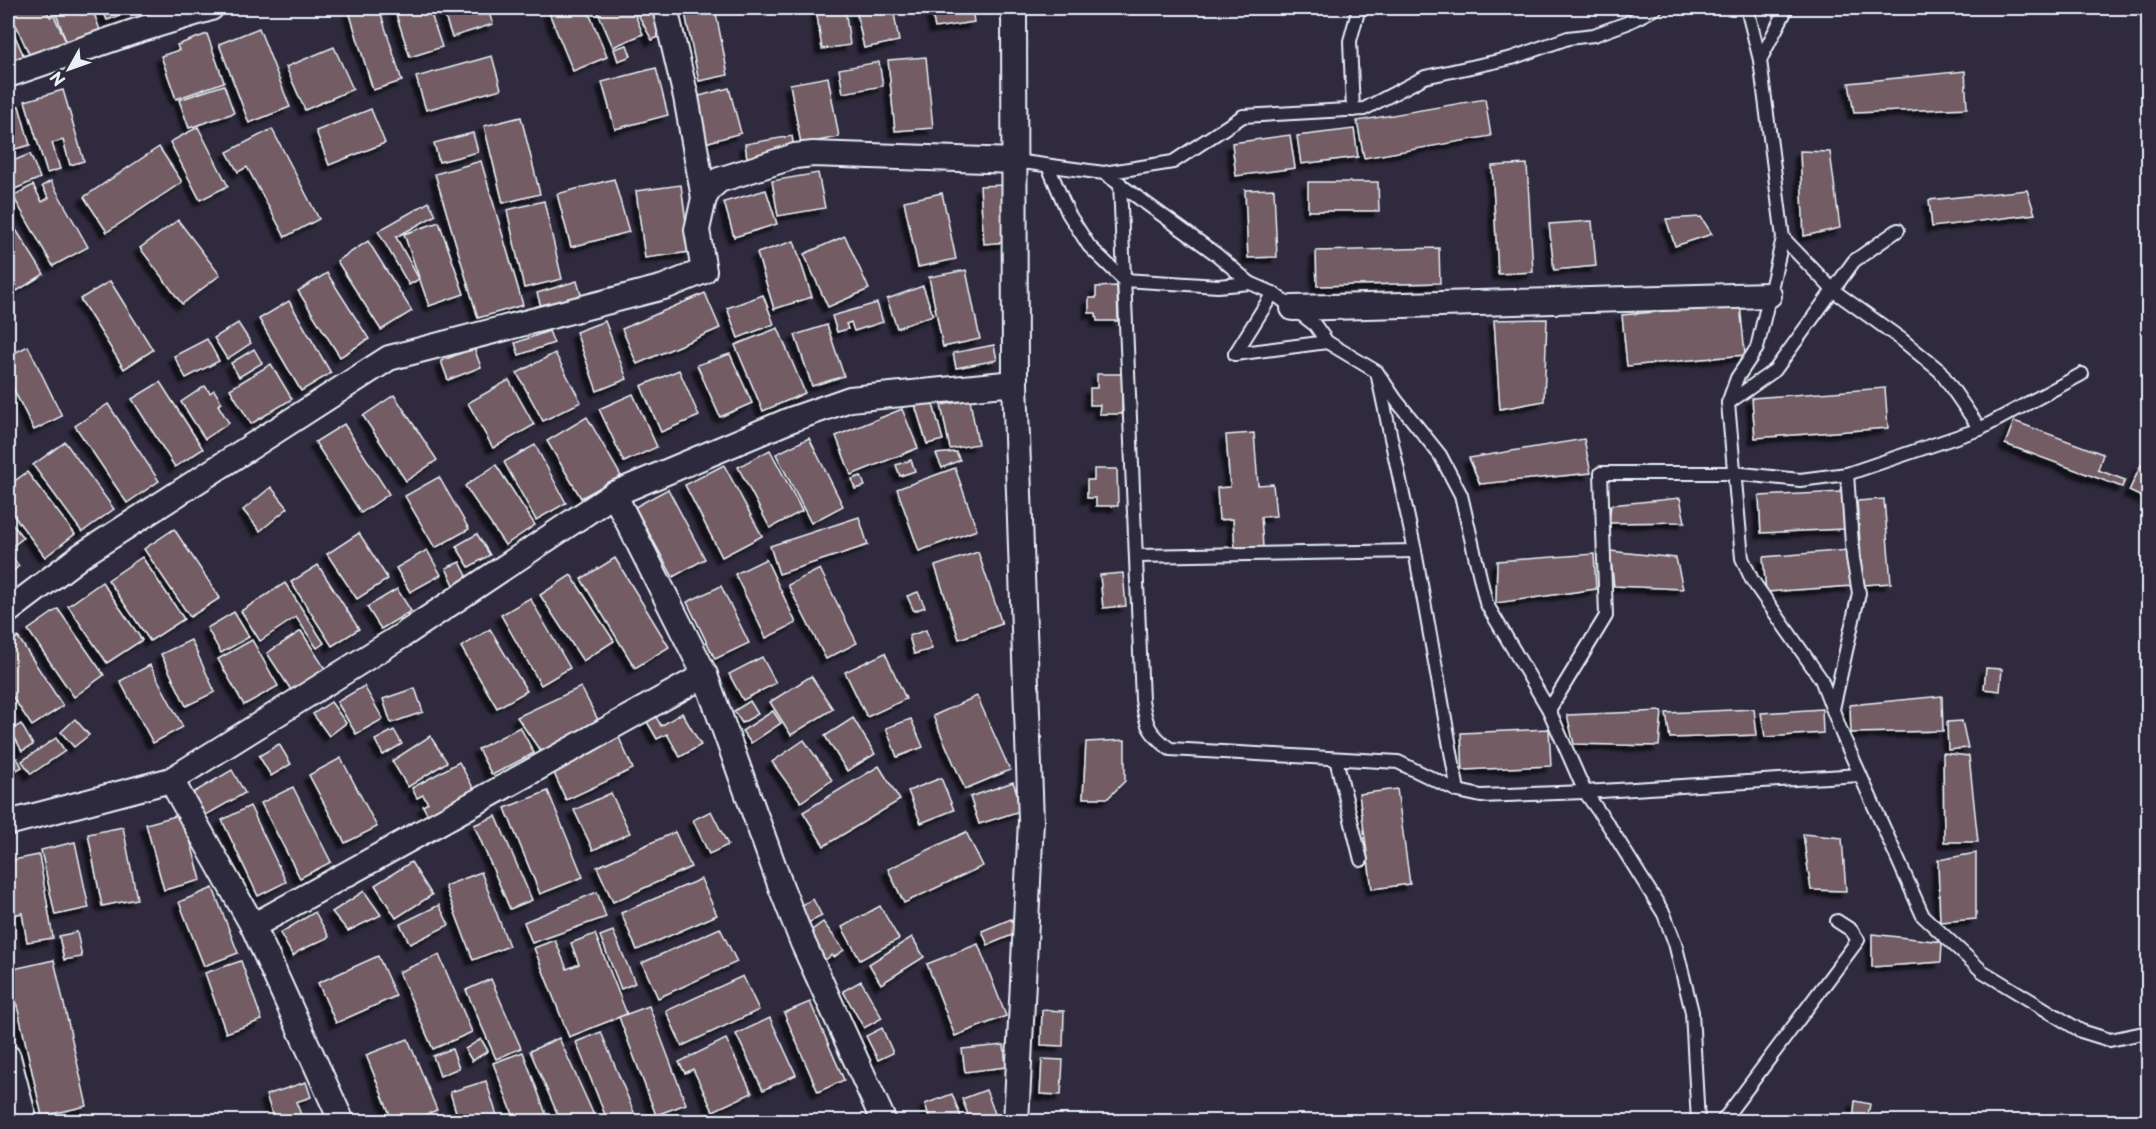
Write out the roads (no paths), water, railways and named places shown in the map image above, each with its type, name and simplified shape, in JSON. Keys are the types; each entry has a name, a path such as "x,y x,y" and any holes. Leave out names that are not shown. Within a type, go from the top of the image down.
{"street":[{"path":"8,75 211,8"},
{"path":"664,8 686,97 704,198"},
{"path":"1014,8 1015,383 1031,821 1016,1122"},
{"path":"8,611 82,555 389,358 664,287 704,271 697,230 704,198 719,180 795,156 813,154 1014,161"},
{"path":"1293,308 1769,295"},
{"path":"8,823 171,780 403,635 614,494 790,420 850,399 1015,383"},
{"path":"614,494 705,675 803,943 884,1122"},
{"path":"253,926 705,675"},
{"path":"171,780 253,926 342,1122"},
{"path":"8,1057 25,1122"}],"lane":[{"path":"1353,110 1350,41 1359,8"},
{"path":"1014,161 1104,173 1173,162 1243,116 1364,110 1425,77 1512,58 1568,38 1594,35 1627,23 1656,8"},
{"path":"1747,8 1760,60 1782,237 1757,348 1737,378 1728,403 1742,558 1752,580 1821,679 1860,776 1923,916 1982,971 2081,1030 2110,1040 2148,1032"},
{"path":"1760,60 1787,8"},
{"path":"1048,166 1068,213 1089,246 1124,280 1218,286 1250,283"},
{"path":"1104,173 1216,254 1250,283 1273,293 1293,308 1315,325 1327,342 1377,372 1440,455 1461,495 1486,603 1549,710 1586,792 1664,914 1676,943 1692,1012 1698,1122"},
{"path":"1120,183 1142,700 1144,719 1152,735 1170,749 1398,762 1458,791 1481,796 1860,776"},
{"path":"1728,403 1775,370 1854,261 1898,230"},
{"path":"1782,237 1834,291 1901,339 1940,371 1980,429"},
{"path":"1273,293 1235,354 1327,342"},
{"path":"1377,372 1415,552 1458,791"},
{"path":"1549,710 1606,616 1601,473 1733,473 1800,480 1847,474 1980,429 2082,374"},
{"path":"1833,709 1859,593 1853,558 1847,474"},
{"path":"1136,556 1415,552"},
{"path":"1336,759 1361,860"},
{"path":"1722,1122 1858,940 1851,930 1837,921"}]}
